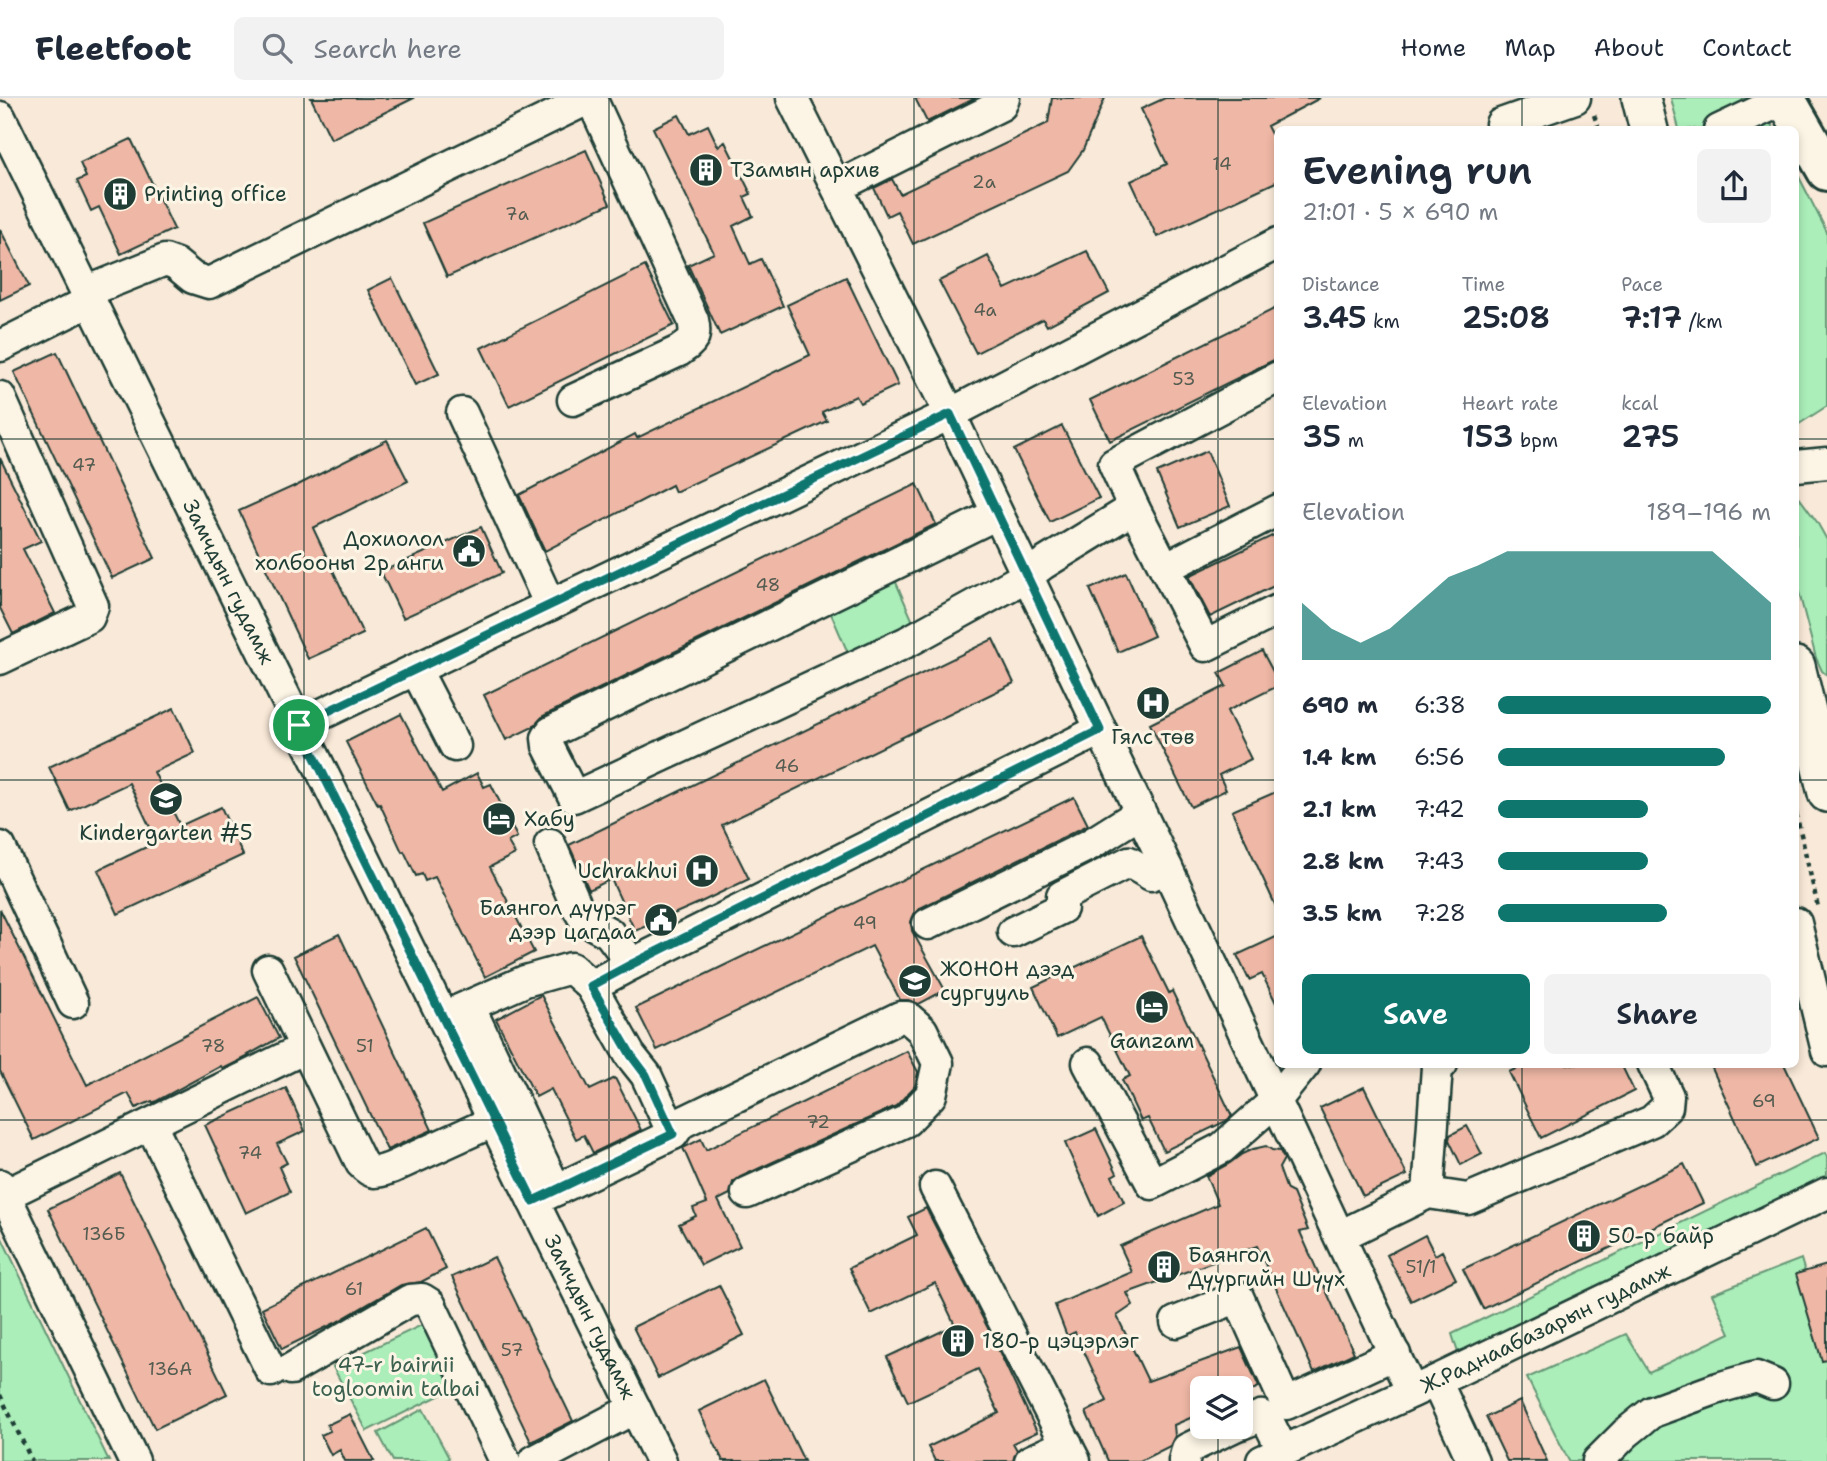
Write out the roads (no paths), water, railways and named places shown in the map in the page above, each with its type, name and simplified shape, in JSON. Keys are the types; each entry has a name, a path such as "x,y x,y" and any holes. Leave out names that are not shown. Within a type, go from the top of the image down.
{"highway":[{"path":"1785,98 1827,171"}],"main road":[{"path":"1641,98 1648,126"},
{"path":"1799,672 1817,706 1827,793"}],"street":[{"path":"0,346 88,296 165,260 176,264 193,278 209,283 591,98 693,320 696,332 691,343 679,351 573,400"},
{"path":"792,98 950,414 1395,1354 1424,1387 1473,1461"},
{"path":"837,187 1001,105 1004,98"},
{"path":"1502,126 1501,124 1575,98"},
{"path":"1727,126 1785,98"},
{"name":"Замчдын гудамж","path":"0,117 299,725 456,1012 494,1121 545,1196 635,1408 661,1461"},
{"path":"299,725 950,414 1274,245"},
{"path":"1274,379 1114,464 1205,646 1274,612"},
{"path":"0,397 93,606 89,617 0,659"},
{"path":"462,413 550,606"},
{"path":"1799,466 1827,463"},
{"path":"997,514 551,732 547,738 548,746 574,797 907,642 1027,576 1134,508"},
{"path":"1165,568 1274,512"},
{"path":"416,670 455,746"},
{"path":"591,986 1100,730"},
{"path":"928,924 1089,845 1140,813"},
{"path":"551,844 585,920 609,933 632,964"},
{"path":"0,847 73,1003"},
{"path":"1013,932 1062,908 1062,896 1129,862 1151,875 1167,868"},
{"path":"1808,920 1827,1051"},
{"path":"673,1134 646,1075 631,1055 591,986 570,968 525,981 456,1012 545,1196 673,1134 681,1124 900,1017 907,1017 922,1030 937,1063 931,1095 906,1121 747,1193"},
{"path":"268,970 361,1163 368,1170 377,1172 391,1168 494,1121"},
{"path":"134,1461 2,1190 151,1125 305,1048"},
{"path":"1088,1063 1152,1184 1222,1147 1276,1100 1302,1068"},
{"path":"1428,1193 1438,1068"},
{"path":"1340,1236 1428,1193 1468,1199 1652,1121 1667,1107 1668,1096 1655,1068"},
{"path":"151,1125 281,1370 410,1300 422,1299 430,1304 505,1461"},
{"path":"935,1186 1071,1452 1030,1461"},
{"name":"Ж.Раднаабазарын гудамж","path":"1273,1456 1424,1387 1827,1193"},
{"path":"1176,1322 1238,1297 1256,1418"},
{"path":"1184,1461 1187,1449 1395,1354"},
{"path":"1598,1461 1626,1433 1653,1412 1756,1377 1773,1384"},
{"path":"534,1461 635,1408"},
{"path":"1256,1418 1269,1423 1273,1456"}],"place":[{"name":"ТЗамын архив","path":"706,170"},
{"name":"Printing office","path":"120,194"},
{"name":"Дохиолол холбооны 2р анги","path":"469,551"},
{"name":"Гялс төв","path":"1153,703"},
{"name":"Kindergarten #5","path":"166,799"},
{"name":"Хабу","path":"499,819"},
{"name":"Uchrakhui","path":"702,871"},
{"name":"Баянгол дүүрэг дээр цагдаа","path":"661,920"},
{"name":"ЖОНОН дээд сургууль","path":"915,981"},
{"name":"Ganzam","path":"1152,1007"},
{"name":"50-р байр","path":"1584,1236"},
{"name":"Баянгол Дүүргийн Шүүх","path":"1164,1267"},
{"name":"180-р цэцэрлэг","path":"958,1341"}],"park label":[{"name":"47-r bairnii togloomin talbai","path":"396,1377"}]}
